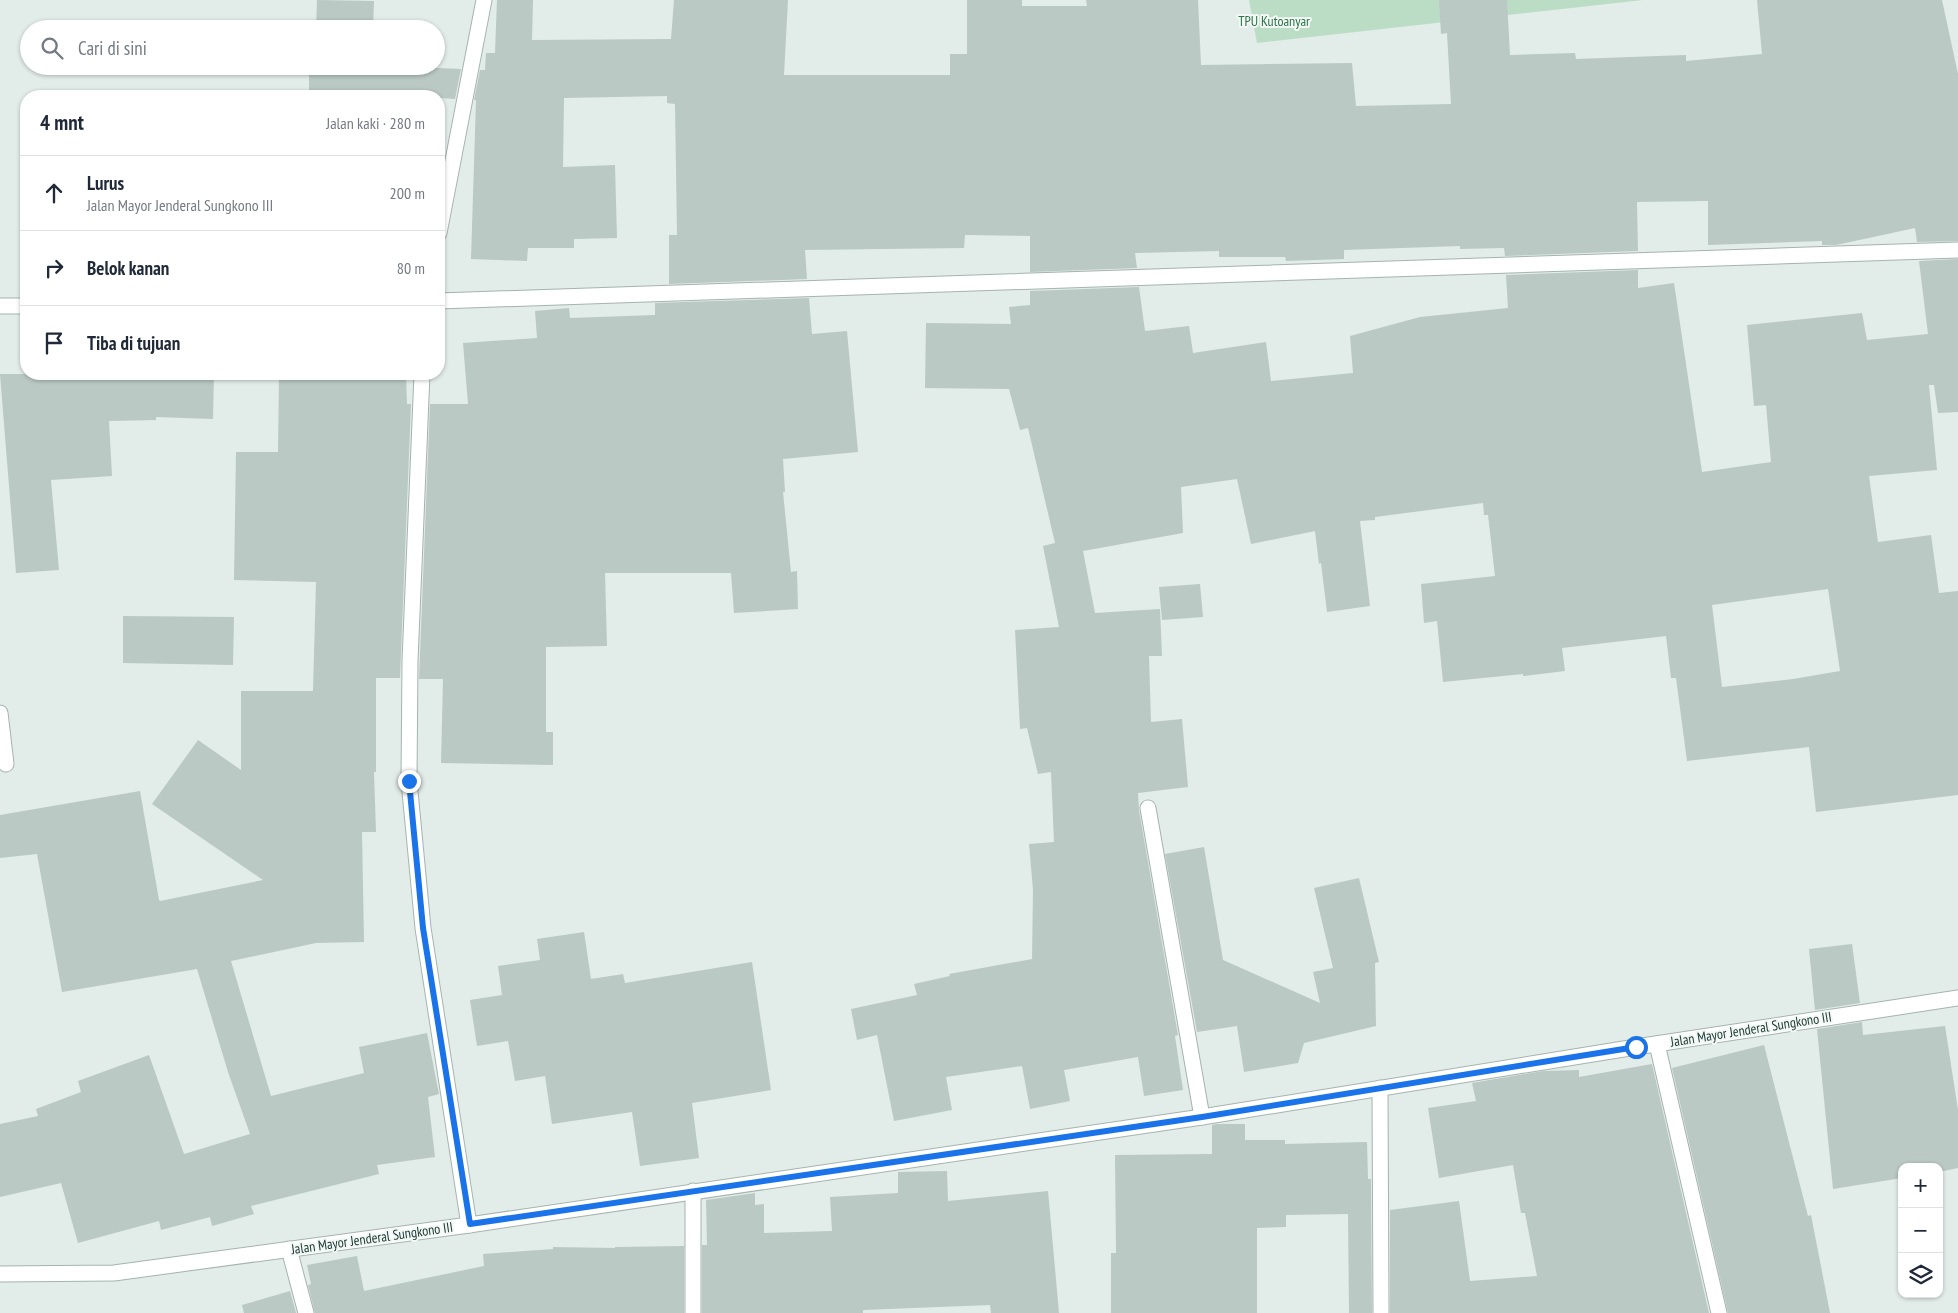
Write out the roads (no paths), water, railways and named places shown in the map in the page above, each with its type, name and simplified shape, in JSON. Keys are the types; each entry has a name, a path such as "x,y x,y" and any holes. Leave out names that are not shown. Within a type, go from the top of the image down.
{"street":[{"path":"445,202 484,0"},
{"path":"445,301 1958,250"},
{"path":"0,306 20,306"},
{"path":"422,380 410,661 409,781 423,928 470,1224"},
{"path":"0,713 6,764"},
{"path":"1148,808 1202,1117"},
{"name":"Jalan Mayor Jenderal Sungkono III","path":"0,1274 114,1273 470,1224 1202,1117 1958,998"},
{"path":"1658,1044 1718,1313"},
{"path":"1380,1088 1381,1313"},
{"path":"693,1192 693,1313"},
{"path":"289,1249 306,1313"}],"park label":[{"name":"TPU Kutoanyar","path":"1274,21"}]}
